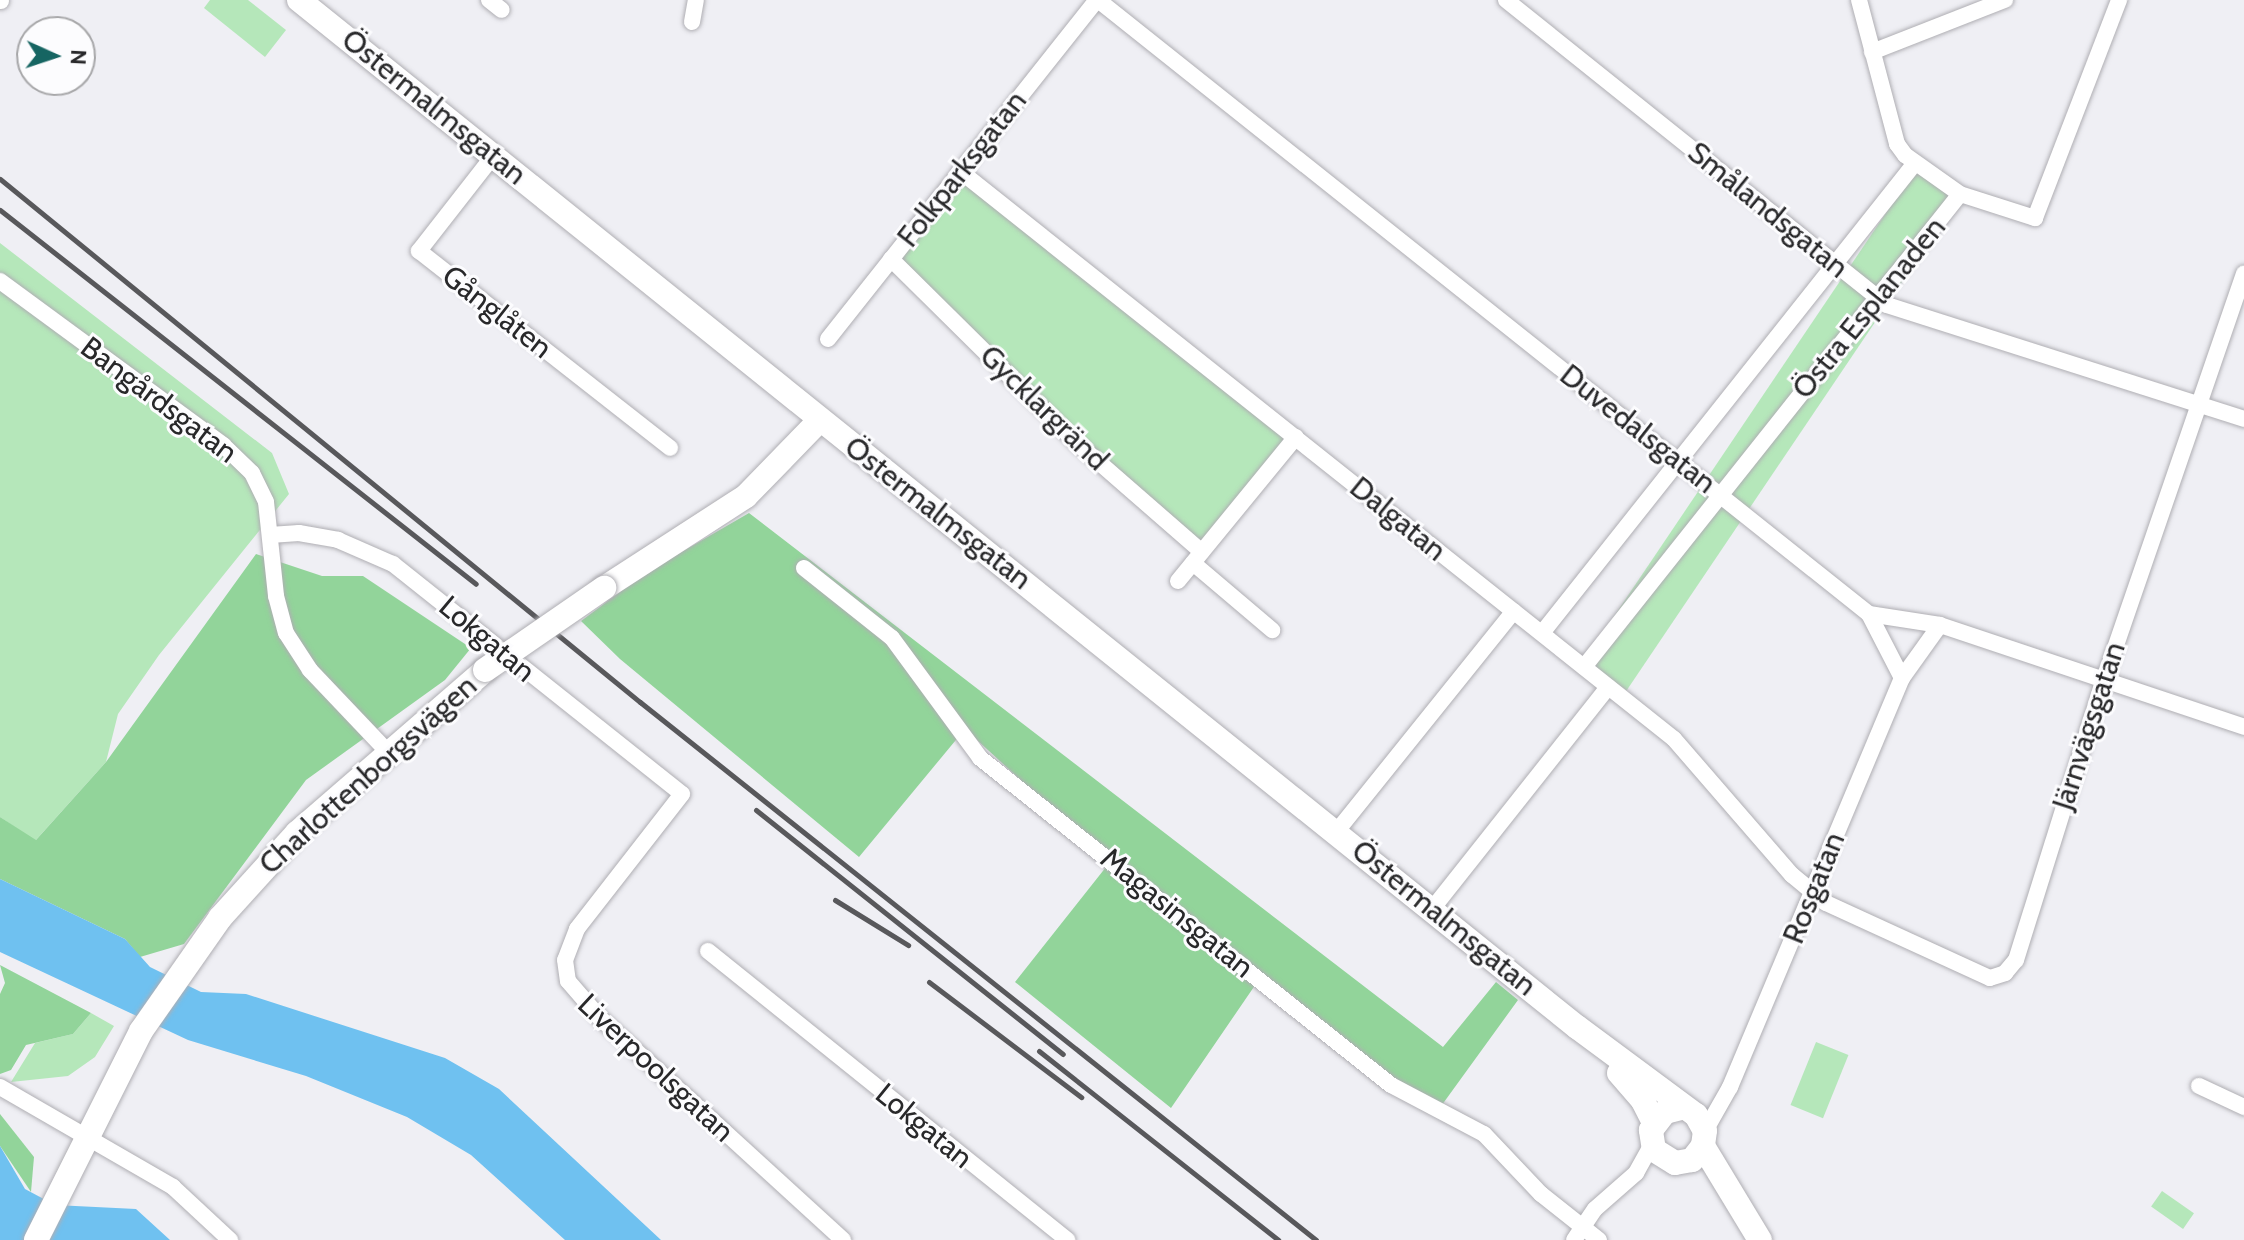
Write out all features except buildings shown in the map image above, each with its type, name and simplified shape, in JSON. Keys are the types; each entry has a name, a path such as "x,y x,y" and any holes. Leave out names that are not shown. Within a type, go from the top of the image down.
{"main road":[{"name":"Östermalmsgatan","path":"299,0 1433,908 1577,1027 1684,1109 1691,1150 1744,1240"},
{"name":"Charlottenborgsvägen","path":"36,1240 85,1135 141,1031 190,957 297,833 387,751 485,670 746,496 820,420"},
{"name":"Östermalmsgatan","path":"1577,1027 1643,1101 1653,1134 1691,1150 1760,1240"},
{"path":"1653,1134 1665,1112 1684,1109"}],"street":[{"path":"692,22 696,0"},
{"name":"Folkparksgatan","path":"828,339 1098,0"},
{"name":"Duvedalsgatan","path":"1098,0 1869,614"},
{"name":"Smålandsgatan","path":"1506,0 1877,297 1960,330 2244,419"},
{"path":"1859,0 1897,144 1915,163 1960,194"},
{"path":"1872,52 2005,0"},
{"name":"Östra Esplanaden","path":"1584,667 1960,194 2035,218 2119,0"},
{"name":"Gånglåten","path":"494,155 419,251 670,448"},
{"path":"1542,633 1915,163"},
{"name":"Dalgatan","path":"960,171 1674,739 1792,875 1812,891"},
{"name":"Gycklargränd","path":"891,259 1272,630"},
{"name":"Järnvägsgatan","path":"1812,891 1826,903 1977,976 2005,973 2016,960 2103,683 2244,274"},
{"name":"Bangårdsgatan","path":"0,281 243,462 266,502 286,633 310,670 387,751"},
{"path":"1178,581 1296,437"},
{"name":"Lokgatan","path":"270,535 299,533 338,540 393,564 682,794"},
{"name":"Magasinsgatan","path":"804,568 892,638 980,758 1391,1085 1484,1134 1578,1232 1599,1240"},
{"path":"1337,831 1514,611"},
{"path":"1869,614 1940,625 2103,683 2244,727"},
{"path":"1869,614 1902,678"},
{"name":"Rosgatan","path":"1691,1150 1722,1097 1902,678 1940,625"},
{"path":"1433,908 1608,687"},
{"name":"Liverpoolsgatan","path":"682,794 570,940 568,981 600,1018 843,1240"},
{"name":"Lokgatan","path":"708,951 1067,1240"},
{"path":"2199,1086 2244,1107"},
{"path":"0,1087 173,1187 230,1240"},
{"path":"1684,1109 1722,1097"},
{"path":"1578,1232 1636,1173 1653,1134"},
{"path":"1636,1173 1691,1150"}],"green space":[{"path":"210,0 248,0 286,30 265,57 204,8"},
{"path":"1919,164 1962,193 1627,691 1583,661"},
{"path":"965,166 1304,439 1206,556 895,267"},
{"path":"0,243 272,453 289,494 159,655 118,714 106,762 35,841 0,817"},
{"path":"749,513 1443,1047 1496,982 1518,1000 1439,1109 1396,1092 1260,978 1171,1108 1015,982 1110,862 965,729 859,857 620,659 581,621 647,572"},
{"path":"256,554 322,576 363,576 471,648 445,680 306,780 184,944 140,957 125,939 0,879 0,817 36,840 106,762"},
{"path":"0,965 91,1013 73,1034 26,1045 11,1070 0,1074 0,994 5,983"},
{"path":"91,1013 114,1026 95,1057 68,1076 11,1082 35,1043 73,1034"},
{"path":"1816,1042 1848,1055 1823,1118 1791,1105"},
{"path":"0,1114 34,1157 31,1192 0,1146"},
{"path":"2162,1191 2194,1213 2183,1229 2151,1207"}],"water":[{"path":"0,879 125,939 150,967 201,992 246,994 445,1058 499,1089 661,1240 565,1240 471,1155 407,1117 306,1076 188,1040 0,952"},
{"path":"0,1146 25,1189 55,1205 136,1209 170,1240 0,1240"}],"railway":[{"path":"0,179 640,702 1316,1240"},
{"path":"0,210 476,584"},
{"path":"756,810 1063,1054"},
{"path":"835,900 908,945"},
{"path":"929,982 1081,1097"},
{"path":"1039,1051 1278,1240"}]}
